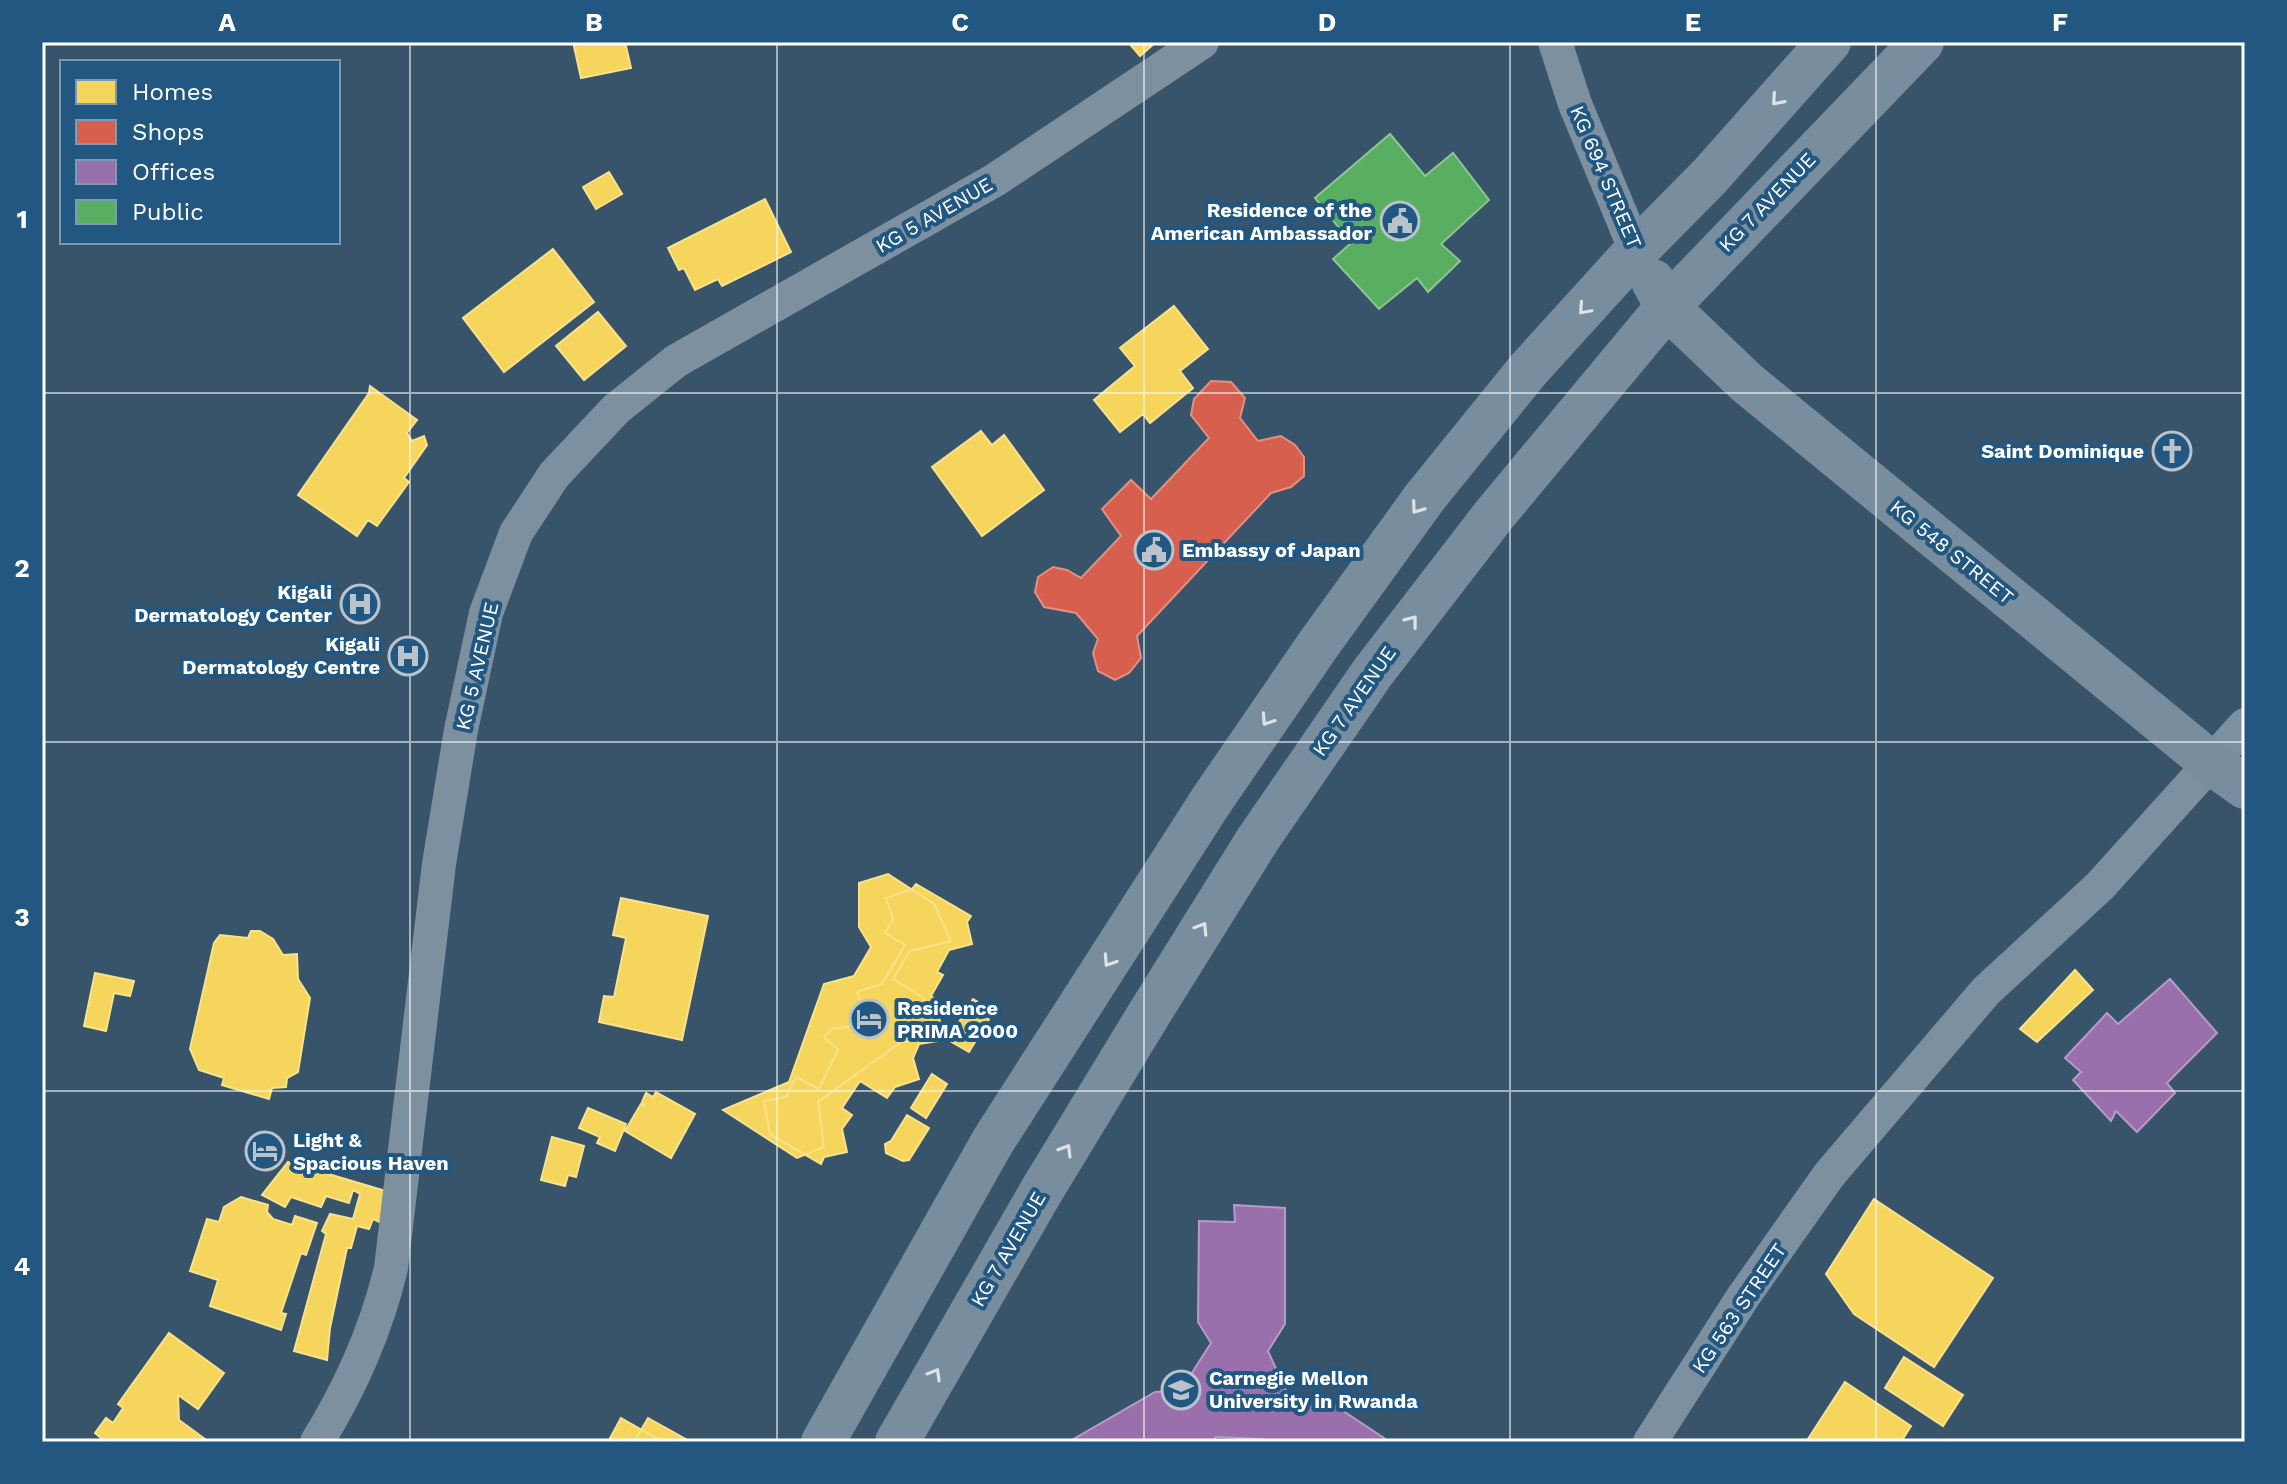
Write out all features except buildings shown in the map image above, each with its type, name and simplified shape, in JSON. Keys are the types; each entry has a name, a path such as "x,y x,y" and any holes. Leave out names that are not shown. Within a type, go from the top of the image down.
{"main road":[{"path":"823,1442 993,1141 1211,801 1318,645 1434,485 1527,371 1636,251 1710,176 1829,42"},
{"name":"KG 7 AVENUE","path":"897,1442 1042,1190 1258,839 1373,672 1494,515 1667,307 1922,42"},
{"name":"KG 694 STREET","path":"1636,251 1667,307"},
{"name":"KG 548 STREET","path":"1667,307 1814,441 2210,762 2245,787"}],"street":[{"name":"KG 5 AVENUE","path":"317,1442 336,1412 369,1345 391,1268 439,864 461,730 486,613 516,533 564,464 616,409 676,361 995,180 1202,42"},
{"name":"KG 694 STREET","path":"1555,42 1575,104 1636,251"},
{"path":"2210,762 2245,725"},
{"name":"KG 563 STREET","path":"1650,1442 1743,1297 1829,1175 1986,991 2100,886 2210,762"}],"place":[{"name":"Residence of the American Ambassador","path":"1400,221"},
{"name":"Saint Dominique","path":"2172,451"},
{"name":"Embassy of Japan","path":"1154,550"},
{"name":"Kigali Dermatology Center","path":"360,604"},
{"name":"Kigali Dermatology Centre","path":"408,656"},
{"name":"Residence PRIMA 2000","path":"869,1019"},
{"name":"Light & Spacious Haven","path":"265,1151"},
{"name":"Carnegie Mellon University in Rwanda","path":"1181,1390"}]}
